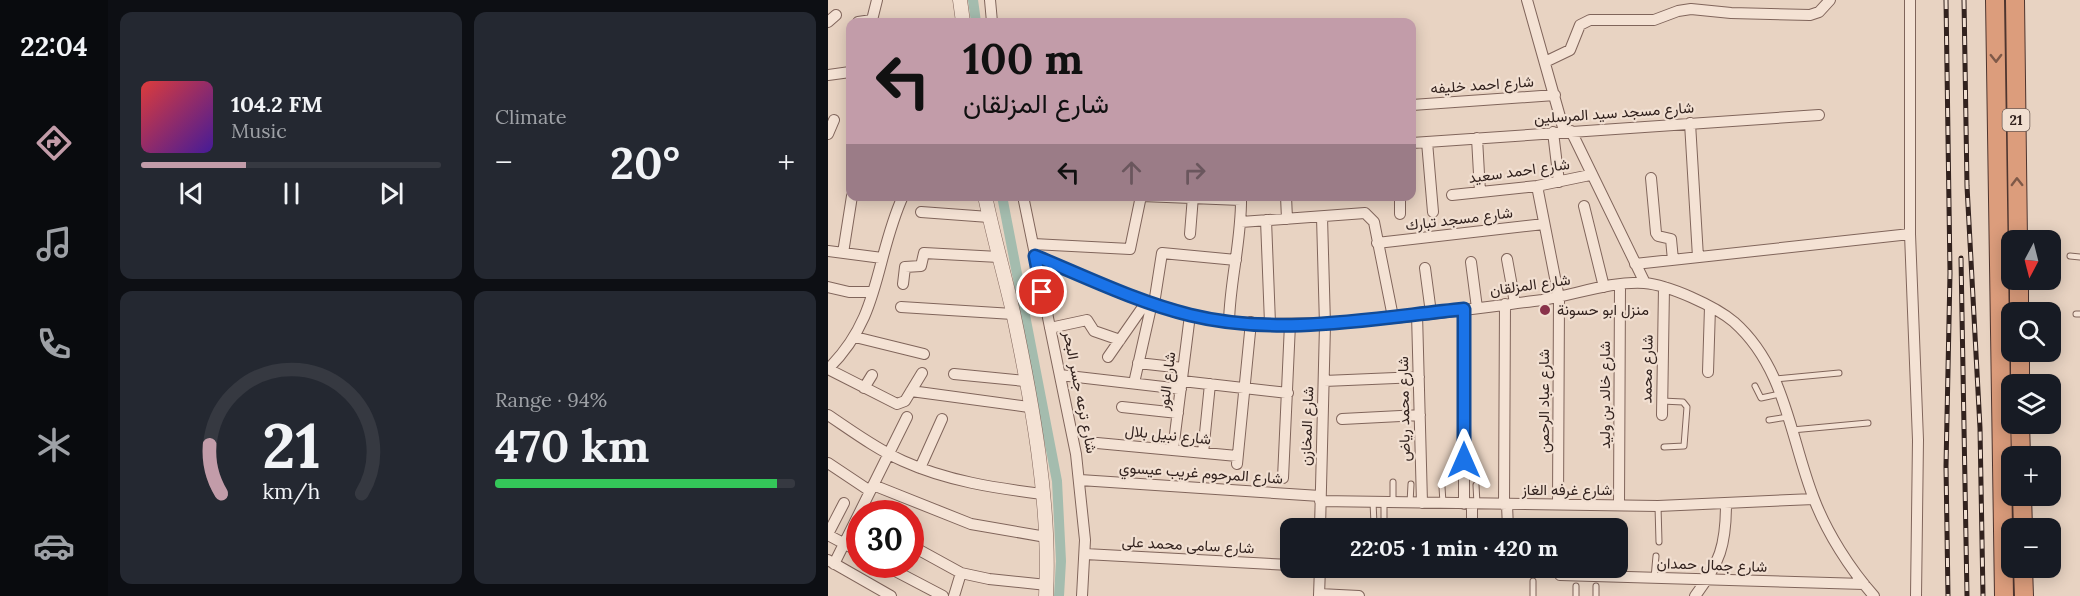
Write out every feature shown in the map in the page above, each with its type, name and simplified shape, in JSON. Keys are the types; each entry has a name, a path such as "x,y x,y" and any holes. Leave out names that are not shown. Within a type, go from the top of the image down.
{"highway":[{"name":"21","path":"1995,0 2004,596"},
{"name":"21","path":"2015,0 2018,230"},
{"path":"2024,578 2024,596"}],"street":[{"path":"873,18 877,0"},
{"path":"960,0 962,18"},
{"path":"990,0 992,18"},
{"path":"1527,0 1555,95 1563,131 1559,182"},
{"path":"1545,62 1570,50 1580,25 1590,20 1654,20 1678,10 1691,9 1739,14 1810,15 1820,12 1830,0"},
{"path":"1910,0 1910,234 1918,440 1916,596"},
{"path":"828,75 846,73"},
{"name":"شارع احمد خليفه","path":"1416,105 1555,95"},
{"name":"شارع مسجد سيد المرسلين","path":"1416,142 1819,115"},
{"path":"828,134 834,120"},
{"path":"1690,123 1698,257"},
{"path":"1563,131 1590,175 1645,283"},
{"path":"1478,138 1480,192"},
{"path":"1427,142 1432,212"},
{"name":"شارع احمد سعيد","path":"1452,195 1537,186 1590,175"},
{"path":"1651,178 1656,232 1658,236 1671,239 1674,260"},
{"name":"شارع عباد الرحمن","path":"1537,186 1559,297 1558,504"},
{"path":"843,253 851,201"},
{"path":"901,201 891,225 868,312 855,337 828,369 897,404 905,401 922,373"},
{"path":"924,553 961,573 1047,590 1042,494 1029,407 1013,314 986,201"},
{"name":"شارع ترعه جسر البحر","path":"1024,201 1080,480 1084,554 1082,596"},
{"path":"1033,244 1130,249 1140,201"},
{"path":"1190,234 1193,201"},
{"path":"1229,322 1230,295 1241,222 1241,201"},
{"path":"1286,201 1287,219"},
{"path":"1400,201 1400,214"},
{"path":"1584,206 1604,287"},
{"path":"921,212 989,217"},
{"path":"1241,222 1359,213 1370,217 1374,222 1393,317"},
{"name":"شارع المخازن","path":"1320,518 1325,324 1322,217"},
{"path":"1266,220 1270,323"},
{"name":"شارع مسجد تبارك","path":"1377,243 1544,224"},
{"path":"1635,264 1910,234"},
{"path":"828,251 882,258"},
{"path":"903,284 905,267 921,266 924,253 999,257"},
{"path":"1134,383 1162,254 1236,260"},
{"name":"شارع المزلقان","path":"1035,256 1151,303 1190,315 1229,322 1325,324 1510,304 1620,285 1645,283 1664,287 1710,307 1732,321 1768,362 1776,379 1814,499 1864,584 1874,596"},
{"path":"1507,518 1510,304 1508,259"},
{"path":"1471,262 1478,308"},
{"path":"1425,268 1431,313"},
{"name":"شارع خالد بن وليد","path":"1619,505 1620,285"},
{"path":"828,287 849,292 873,292"},
{"name":"شارع محمد","path":"1662,415 1664,287"},
{"path":"1108,357 1151,303"},
{"path":"901,307 1013,314"},
{"path":"1708,372 1710,307"},
{"path":"1464,309 1472,518"},
{"name":"شارع محمد رياض","path":"1417,314 1422,503"},
{"name":"شارع النور","path":"1173,450 1190,315"},
{"path":"1050,328 1087,320 1094,331 1120,340"},
{"path":"1244,388 1251,322"},
{"path":"1283,478 1290,324"},
{"path":"855,337 924,354"},
{"path":"1138,363 1184,368"},
{"path":"954,374 1024,381"},
{"path":"864,388 872,375"},
{"path":"1060,375 1134,383 1210,384 1288,393"},
{"path":"1324,381 1419,377"},
{"path":"1203,453 1210,384"},
{"name":"شارع نبيل بلال","path":"1097,442 1203,453 1237,460 1244,388"},
{"path":"911,391 1029,407"},
{"path":"1122,407 1178,413"},
{"path":"828,415 888,454 920,468 960,481 1042,494"},
{"path":"1342,419 1419,415"},
{"path":"867,500 907,417"},
{"path":"920,468 942,419"},
{"path":"829,466 872,488 971,524 1046,537"},
{"name":"شارع المرحوم غريب عيسوي","path":"1080,480 1320,499"},
{"name":"شارع غرفه الغاز","path":"1320,499 1506,505 1658,506 1814,499"},
{"path":"844,502 828,534 844,544"},
{"path":"1695,596 1707,580 1723,548 1726,504"},
{"path":"846,540 831,562 885,595"},
{"name":"شارع سامى محمد على","path":"1084,554 1280,564"},
{"path":"954,596 961,573"},
{"name":"شارع جمال حمدان","path":"1628,577 1864,584"},
{"path":"909,578 943,596"},
{"path":"1320,578 1319,595 1359,596"}],"lane":[{"path":"2070,256 2080,257"},
{"path":"1776,379 1839,373"},
{"path":"1755,386 1761,399 1780,394"},
{"path":"1662,401 1685,403 1687,407 1684,446 1664,447"},
{"path":"1769,420 1788,417"},
{"path":"1792,430 1868,423"},
{"path":"1386,518 1394,482"},
{"path":"1410,503 1411,484"},
{"path":"1471,504 1476,485"},
{"path":"1442,487 1443,503"},
{"path":"1372,502 1373,518"},
{"path":"1658,506 1659,543"},
{"path":"1654,578 1656,556"},
{"path":"1533,581 1533,596"},
{"path":"1576,586 1576,596"},
{"path":"1596,586 1596,596"}],"waterway":[{"path":"973,0 975,18"},
{"path":"1003,201 1057,481 1061,561 1059,596"}],"railway":[{"path":"1946,0 1950,273 1946,466 1948,596"},
{"path":"1964,0 1967,186 1980,428 1983,596"},
{"path":"1961,258 1967,596"}],"place":[{"name":"منزل ابو حسونة","path":"1545,310"}],"route":[{"path":"1042,292 1035,256 1154,304 1190,315 1229,322 1325,324 1464,309 1464,460"}]}
